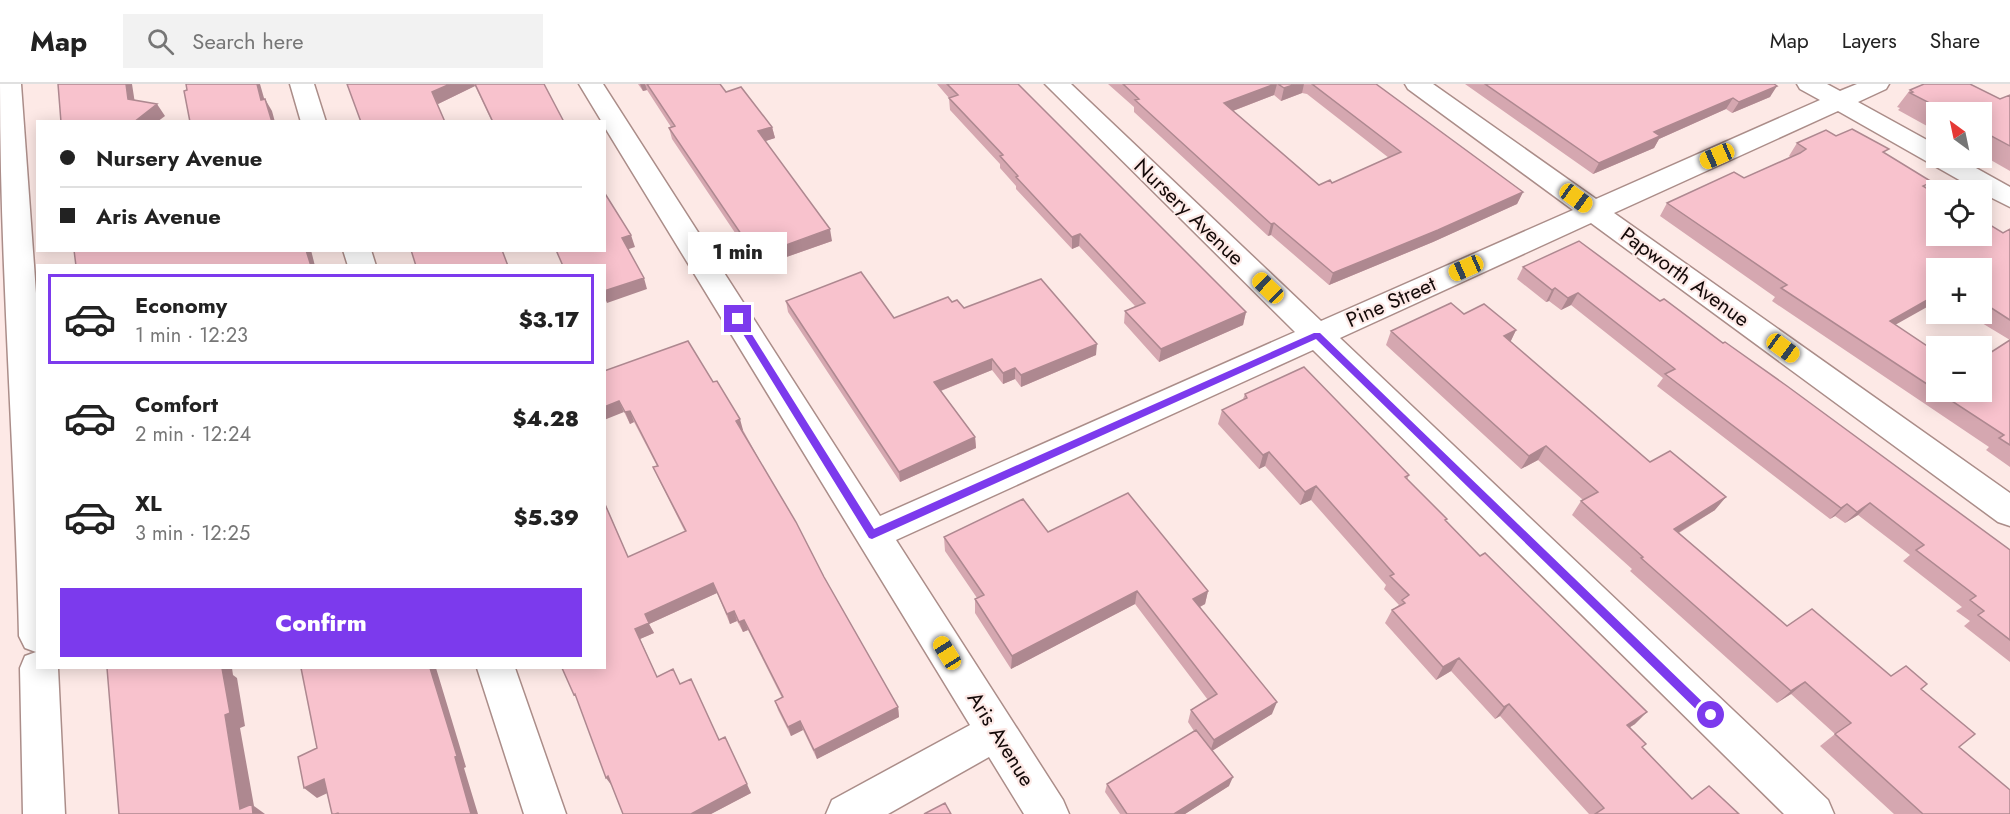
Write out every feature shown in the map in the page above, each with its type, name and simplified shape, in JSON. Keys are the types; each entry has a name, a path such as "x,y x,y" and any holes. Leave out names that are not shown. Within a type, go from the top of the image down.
{"street":[{"path":"302,84 313,120"},
{"name":"Aris Avenue","path":"591,84 1048,814"},
{"name":"Nursery Avenue","path":"1057,84 1813,814"},
{"name":"Papworth Avenue","path":"1418,84 2010,512"},
{"path":"1809,84 1926,150"},
{"name":"Pine Street","path":"872,535 1877,84"},
{"path":"6,88 36,580"},
{"path":"1957,168 2010,198"},
{"path":"39,669 44,814"},
{"path":"496,669 545,814"},
{"path":"847,814 996,732"}],"building":[{"path":"58,84 126,84 128,99 157,104 137,120 61,120"},
{"path":"186,84 257,84 261,100 265,99 271,120 190,120 184,91 187,90"},
{"path":"347,84 450,84 432,92 444,120 360,120"},
{"path":"475,84 544,84 563,120 492,120"},
{"path":"647,84 720,84 726,92 741,87 772,127 758,131 830,229 756,256 669,128 675,126"},
{"path":"947,84 1018,84 1246,312 1161,349 1125,311 1145,303 1080,234 1072,237 1016,177 1018,176 1000,156 1003,155 949,98 958,95"},
{"path":"1123,84 1275,84 1224,103 1319,185 1330,180 1332,183 1401,152 1312,84 1376,84 1523,192 1333,273 1274,223 1271,224 1135,100 1139,99"},
{"path":"1278,84 1296,84 1284,88"},
{"path":"1485,84 1774,84 1777,86 1739,102 1733,98 1654,132 1660,136 1599,163"},
{"path":"1924,84 1970,84 2000,99 2010,95 2010,146 1992,136 1992,102 1928,102 1910,93 1913,92 1910,90"},
{"path":"1852,129 1889,149 1883,152 1929,180 1926,180 1926,185 1923,186 1926,188 1926,246 1992,246 1992,226 2003,233 2010,229 2010,320 1992,308 1992,258 1926,258 1926,301 1890,321 1926,345 1926,383 1781,288 1787,285 1667,203 1734,172 1744,178 1800,153 1806,149 1797,143 1826,130 1836,136"},
{"path":"606,195 631,235 622,238 644,278 606,290 606,264 562,264 557,252 606,252"},
{"path":"1579,241 1660,301 1664,299 1723,343 1725,342 1787,386 2010,550 2010,640 1978,615 1984,611 1970,600 1976,596 1916,550 1924,545 1870,503 1857,512 1847,504 1841,508 1665,374 1675,369 1578,293 1568,298 1555,288 1552,290 1523,267"},
{"path":"74,252 307,252 310,264 76,264"},
{"path":"412,252 503,252 507,264 415,264"},
{"path":"861,272 894,318 948,297 952,302 957,300 964,308 1041,279 1097,344 1021,375 1015,368 1003,373 992,359 934,382 975,437 899,472 786,301"},
{"path":"1451,303 1464,314 1484,304 1516,330 1504,336 1650,462 1670,451 1726,497 1674,529 1787,626 1812,609 1891,676 1906,666 1927,684 1921,689 1975,734 1959,747 2010,790 2010,814 1923,814 1835,734 1851,723 1805,682 1791,691 1641,558 1643,557 1581,501 1598,492 1546,446 1529,456 1391,331"},
{"path":"2010,340 2010,445 1999,438 2004,435 1953,402 1992,402 1992,352"},
{"path":"688,341 713,382 717,381 740,419 736,421 796,522 824,577 898,707 814,750 800,721 788,727 775,701 783,697 744,620 739,622 734,611 727,614 713,583 645,614 649,623 635,629 657,677 673,669 680,684 691,679 719,740 725,737 747,784 691,814 623,814 608,776 606,778 575,694 562,669 606,669 606,507 628,557 686,531 653,467 658,466 630,411 625,412 619,401 606,406 606,370"},
{"path":"1304,367 1409,475 1405,477 1480,556 1485,553 1647,712 1627,725 1646,744 1642,747 1692,799 1709,786 1739,814 1595,814 1604,808 1509,704 1504,707 1459,658 1443,667 1392,610 1405,603 1402,600 1409,595 1390,576 1394,574 1316,486 1305,492 1269,452 1263,455 1222,410 1247,398 1245,394"},
{"path":"1128,493 1208,591 1193,599 1277,702 1214,740 1191,710 1217,694 1137,591 1012,656 975,599 984,595 944,537 1023,499 1048,532"},
{"path":"107,669 222,669 230,713 225,715 240,809 252,804 253,814 119,814"},
{"path":"301,669 430,669 457,756 455,757 471,814 332,814 324,779 304,788 298,757 317,748"},
{"path":"1196,730 1233,777 1174,814 1127,814 1107,784"},
{"path":"945,803 951,814 924,814"}],"route":[{"path":"738,319 872,535 1317,335 1711,715"}]}
